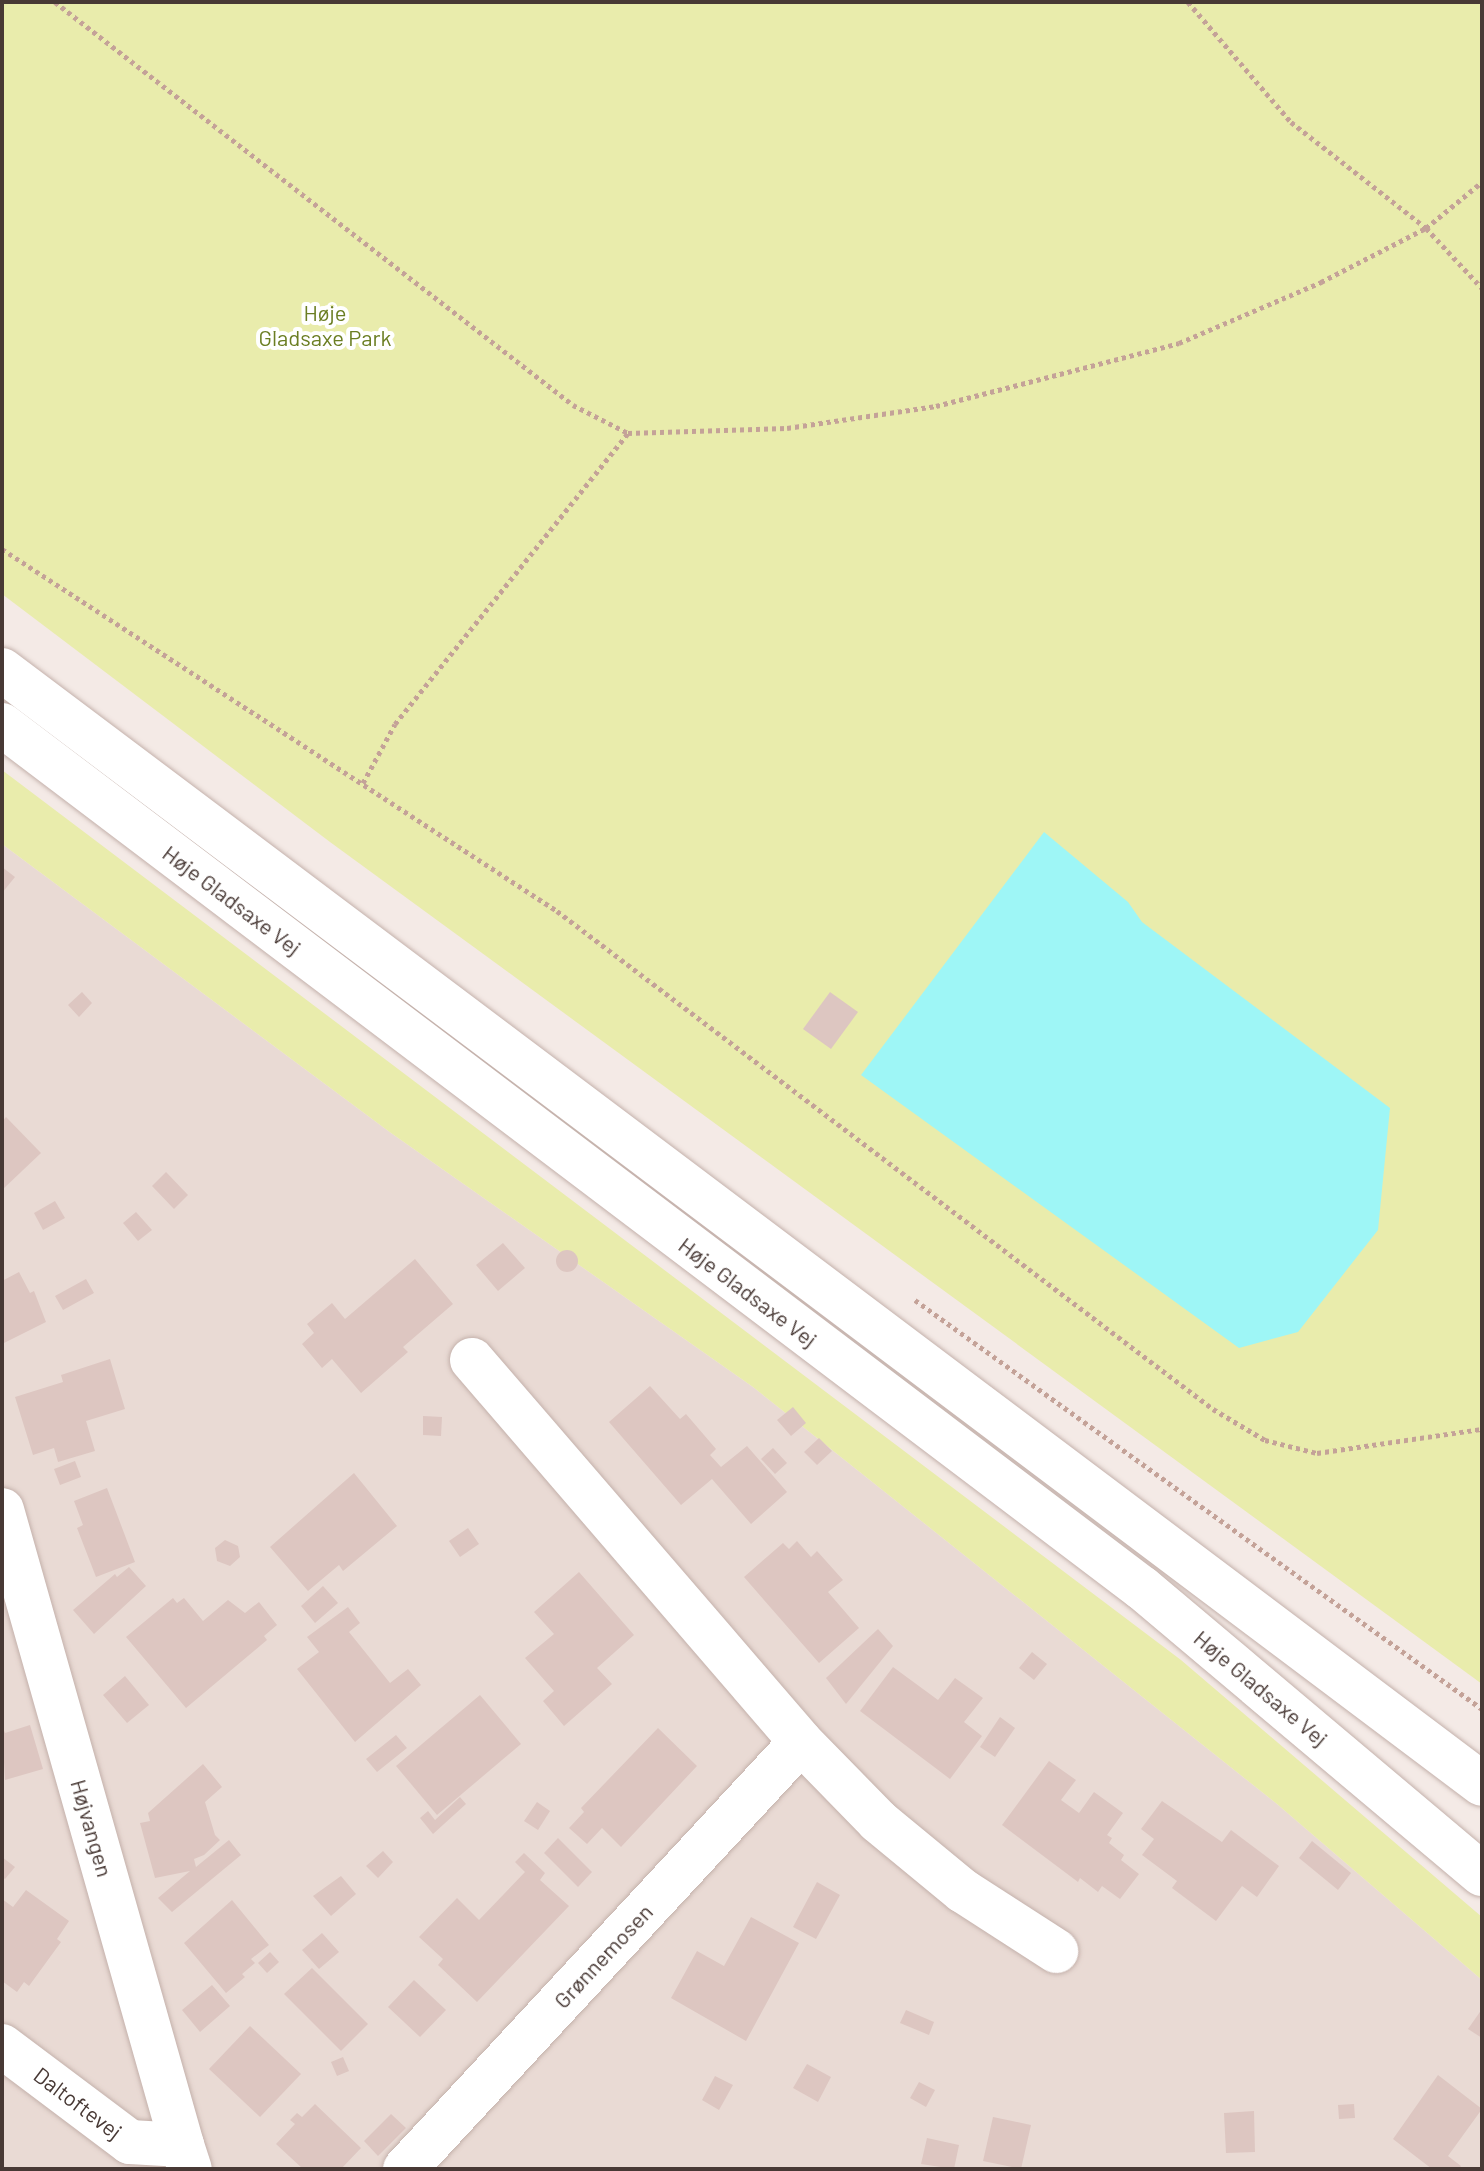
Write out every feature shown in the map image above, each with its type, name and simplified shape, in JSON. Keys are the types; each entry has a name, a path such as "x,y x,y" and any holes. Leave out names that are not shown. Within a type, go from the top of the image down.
{"street":[{"name":"Høje Gladsaxe Vej","path":"2,670 1482,1784"},
{"name":"Høje Gladsaxe Vej","path":"2,725 1142,1588 1482,1874"},
{"path":"472,1360 801,1742 878,1821 963,1891 1056,1951"},
{"name":"Højvangen","path":"2,1510 186,2157"},
{"name":"Grønnemosen","path":"405,2169 801,1742"},
{"name":"Daltoftevej","path":"2,2046 130,2142 186,2157"}],"path":[{"path":"55,2 573,405 628,433 787,428 966,398 1179,343 1321,282 1426,228 1482,182"},
{"path":"1188,2 1291,122 1426,228 1482,288"},
{"path":"363,783 395,724 628,433"},
{"path":"2,549 557,911 1213,1409 1265,1440 1317,1453 1482,1429"}],"shaded area":[{"path":"2,844 391,1133 753,1387 1277,1804 1482,1980 1482,2169 2,2169"}],"green space":[{"name":"Høje Gladsaxe Park","path":"2,2 1482,2 1482,1684 330,842 2,594"},
{"path":"2,770 1181,1660 1482,1917 1482,1980 1277,1804 753,1387 391,1133 2,844"}],"water":[{"path":"1044,832 1128,902 1142,922 1390,1108 1378,1230 1298,1332 1239,1348 861,1075"}],"building":[{"path":"2,867 15,877 2,893"},
{"path":"82,992 92,1003 79,1017 68,1005"},
{"path":"830,992 858,1012 831,1049 803,1029"},
{"path":"6,1117 41,1153 2,1190 2,1122"},
{"path":"166,1172 188,1195 174,1209 152,1186"},
{"path":"55,1201 65,1218 43,1230 34,1213"},
{"path":"136,1212 152,1230 138,1241 123,1223"},
{"path":"503,1243 525,1268 498,1291 476,1265"},
{"path":"567,1250 575,1253 578,1261 575,1269 567,1272 559,1269 556,1261 559,1253"},
{"path":"415,1259 453,1304 403,1347 408,1352 361,1393 332,1359 322,1368 302,1344 314,1333 307,1324 332,1303 345,1319"},
{"path":"19,1272 30,1293 34,1291 46,1322 2,1344 2,1281"},
{"path":"86,1279 94,1293 63,1310 55,1296"},
{"path":"110,1359 125,1409 86,1421 95,1451 58,1462 54,1448 33,1455 15,1397 63,1382 61,1375"},
{"path":"650,1386 680,1419 686,1414 716,1449 710,1455 721,1467 747,1446 787,1492 751,1524 712,1479 681,1505 609,1422"},
{"path":"793,1407 806,1423 791,1436 777,1420"},
{"path":"423,1416 442,1417 441,1436 423,1435"},
{"path":"819,1438 832,1451 817,1465 804,1452"},
{"path":"773,1448 787,1463 775,1474 761,1459"},
{"path":"75,1461 81,1477 60,1485 54,1469"},
{"path":"354,1473 397,1526 343,1571 339,1565 308,1591 270,1547"},
{"path":"107,1488 135,1562 96,1577 77,1528 83,1525 74,1501"},
{"path":"468,1528 479,1544 460,1557 449,1541"},
{"path":"225,1540 238,1546 240,1557 230,1566 217,1561 215,1548"},
{"path":"797,1541 811,1557 817,1551 843,1580 828,1592 859,1628 819,1663 744,1577 783,1543 789,1549"},
{"path":"129,1567 146,1586 94,1634 73,1610 115,1574 117,1577"},
{"path":"579,1572 634,1635 597,1668 612,1684 564,1726 543,1701 554,1691 525,1658 554,1634 534,1612"},
{"path":"323,1586 338,1603 315,1623 301,1606"},
{"path":"173,1598 177,1603 184,1598 203,1621 228,1600 245,1613 259,1602 277,1625 264,1636 267,1640 186,1708 126,1637"},
{"path":"348,1607 360,1623 349,1632 390,1683 408,1669 421,1685 355,1742 297,1669 319,1652 307,1637"},
{"path":"878,1629 893,1646 846,1704 826,1678"},
{"path":"1032,1652 1047,1664 1034,1680 1019,1668"},
{"path":"893,1667 938,1700 955,1678 983,1698 964,1722 982,1736 950,1779 860,1711"},
{"path":"125,1676 149,1705 127,1723 103,1695"},
{"path":"480,1695 521,1744 437,1815 396,1766"},
{"path":"1000,1717 1015,1728 995,1757 980,1747"},
{"path":"30,1725 43,1769 5,1780 2,1726 5,1733"},
{"path":"658,1728 697,1766 621,1847 602,1828 587,1844 569,1828 584,1812 581,1808"},
{"path":"396,1735 407,1748 377,1772 366,1759"},
{"path":"1049,1761 1076,1780 1061,1800 1079,1813 1094,1792 1123,1813 1107,1835 1112,1838 1109,1843 1124,1855 1121,1860 1139,1874 1120,1899 1102,1886 1098,1892 1080,1878 1078,1882 1002,1825"},
{"path":"203,1764 222,1787 205,1802 215,1835 220,1840 204,1855 194,1859 196,1867 229,1840 241,1855 172,1912 158,1898 190,1871 155,1878 140,1823 150,1821 148,1813"},
{"path":"460,1797 466,1804 433,1834 420,1818 428,1811 435,1820"},
{"path":"1162,1801 1222,1842 1231,1830 1279,1866 1257,1897 1242,1886 1216,1921 1172,1888 1177,1881 1142,1855 1154,1839 1141,1829"},
{"path":"537,1802 550,1811 538,1830 524,1821"},
{"path":"558,1838 592,1872 578,1887 544,1853"},
{"path":"1312,1841 1351,1873 1338,1890 1299,1858"},
{"path":"383,1851 393,1862 378,1878 366,1866"},
{"path":"524,1853 545,1873 540,1880 569,1906 477,2002 438,1965 443,1959 419,1937 457,1898 479,1920 525,1872 515,1862"},
{"path":"2,1857 15,1867 5,1879 2,1877"},
{"path":"341,1876 356,1894 331,1916 313,1896"},
{"path":"817,1882 840,1895 816,1939 793,1927"},
{"path":"26,1890 69,1921 57,1939 61,1942 29,1986 24,1982 17,1992 2,1981 2,1899 13,1907"},
{"path":"232,1900 269,1945 251,1959 255,1963 242,1974 245,1977 226,1993 184,1943"},
{"path":"751,1917 799,1943 746,2041 671,1998 697,1951 724,1966"},
{"path":"322,1933 339,1952 319,1969 302,1950"},
{"path":"270,1952 279,1962 267,1973 258,1963"},
{"path":"312,1968 368,2024 341,2051 284,1994"},
{"path":"414,1980 446,2010 420,2037 388,2007"},
{"path":"212,1985 230,2006 200,2032 182,2010"},
{"path":"1482,2009 1482,2038 1468,2029"},
{"path":"906,2010 934,2022 929,2035 900,2023"},
{"path":"250,2026 301,2074 260,2117 209,2069"},
{"path":"343,2057 349,2071 337,2076 331,2062"},
{"path":"807,2064 831,2077 818,2102 793,2088"},
{"path":"1438,2075 1482,2109 1448,2156 1461,2166 1459,2169 1432,2169 1393,2139"},
{"path":"715,2076 733,2085 719,2110 702,2100"},
{"path":"919,2082 935,2090 926,2107 910,2098"},
{"path":"315,2104 361,2148 341,2169 303,2169 276,2144 295,2124 290,2120 297,2113 302,2117"},
{"path":"1354,2104 1355,2118 1339,2119 1338,2105"},
{"path":"1254,2111 1255,2152 1226,2153 1224,2113"},
{"path":"391,2114 406,2128 378,2156 364,2141"},
{"path":"993,2117 1031,2125 1021,2169 983,2161"},
{"path":"927,2138 959,2145 954,2169 921,2164"}]}
